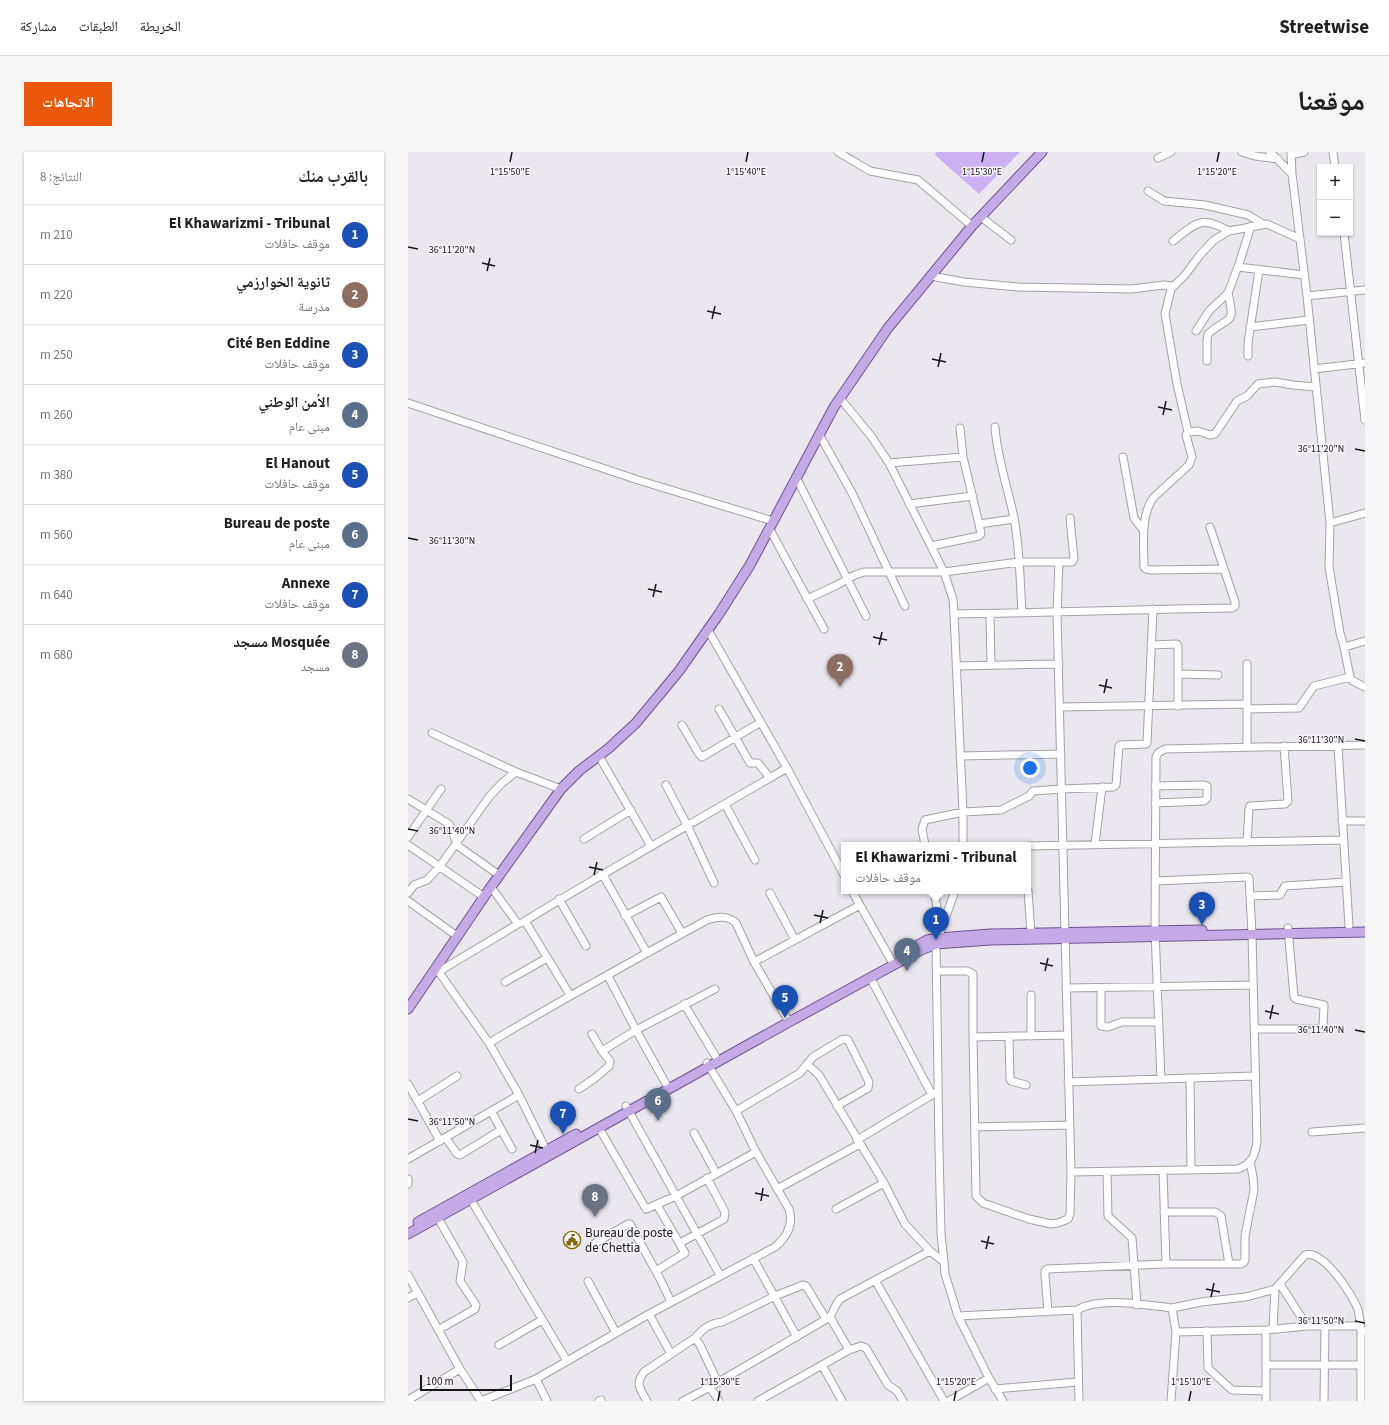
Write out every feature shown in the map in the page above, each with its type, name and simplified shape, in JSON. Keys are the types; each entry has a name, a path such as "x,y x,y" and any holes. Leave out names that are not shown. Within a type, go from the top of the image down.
{"main road":[{"path":"408,1009 437,970 457,936 499,875 561,789 578,771 610,748 636,723 678,671 729,601 750,565 819,434 840,398 888,328 972,226 1042,152"},
{"path":"408,1234 471,1200 548,1153 599,1128 627,1108 666,1084 708,1065 716,1057 921,950 939,937 1252,932 1365,926"},
{"path":"1288,930 1365,932"},
{"path":"408,1228 708,1065 927,940 939,937 990,934 1031,933 1066,935"}],"street":[{"path":"838,152 870,171 918,180 972,226"},
{"path":"1158,158 1171,152"},
{"path":"1242,152 1255,156 1278,159"},
{"path":"1270,152 1292,174"},
{"path":"1304,152 1291,154 1292,174 1307,296 1330,522 1329,567 1338,626 1350,677 1353,682 1365,686"},
{"path":"1333,152 1335,164"},
{"path":"1148,191 1164,201 1205,205 1248,214 1263,224"},
{"path":"981,217 1011,240"},
{"path":"1173,240 1200,222 1216,224 1229,232"},
{"path":"1224,569 1148,570 1144,567 1143,530 1147,512 1152,500 1189,465 1192,457 1186,435 1188,432 1177,384 1165,314 1169,292 1214,240 1229,232 1263,224 1271,225 1300,239"},
{"path":"1196,331 1209,312 1228,293 1251,226"},
{"path":"1344,236 1350,292 1362,363 1365,419"},
{"path":"1238,267 1304,275"},
{"path":"1248,356 1250,327 1259,270"},
{"path":"931,276 964,282 1022,288 1131,289 1164,285 1173,286"},
{"path":"1307,296 1365,290"},
{"path":"1207,361 1208,334 1228,321 1231,316 1232,309 1228,293"},
{"path":"1250,327 1309,320"},
{"path":"1314,369 1362,363"},
{"path":"1188,432 1198,431 1210,436 1215,434 1236,401 1247,396 1258,384 1275,382 1316,387"},
{"path":"840,398 871,436 889,463 944,572 953,599 963,812 963,842"},
{"path":"408,403 771,524 824,629"},
{"path":"996,427 996,443 1014,519 1019,562 1022,613"},
{"path":"931,546 979,536 981,534 964,457 960,428"},
{"path":"819,434 852,493 904,606"},
{"path":"889,463 964,457"},
{"path":"1123,457 1134,518 1143,530"},
{"path":"796,477 866,616"},
{"path":"909,504 973,496"},
{"path":"1330,522 1365,513"},
{"path":"808,599 860,572 944,572 1019,562 1072,562 1074,559 1070,518"},
{"path":"979,524 1014,519"},
{"path":"954,614 1234,608 1236,605 1210,527"},
{"path":"937,970 967,971 973,974 976,1196 983,1203 1029,1219 1044,1223 1058,1223 1065,1221 1068,1219 1070,1214 1071,1172 1057,612 1059,562"},
{"path":"924,842 922,825 925,820 963,812 1001,810 1029,796 1033,792 1113,787 1116,785 1120,745 1147,744 1153,609"},
{"path":"990,614 991,665"},
{"path":"708,630 787,768 841,869"},
{"path":"1344,648 1365,641"},
{"path":"1151,645 1177,644 1178,646 1178,706"},
{"path":"956,666 1059,664"},
{"path":"1247,664 1247,746"},
{"path":"1178,674 1218,675"},
{"path":"1060,707 1178,706 1300,708 1316,685 1350,677"},
{"path":"719,709 750,762 758,763 770,778"},
{"path":"682,725 701,756 705,756 761,722"},
{"path":"432,733 516,772 561,789"},
{"path":"1161,1079 1157,987 1155,880 1156,757 1161,751 1165,750 1247,746 1338,746 1365,744"},
{"path":"1247,842 1250,806 1285,804 1288,801 1284,746"},
{"path":"1338,746 1349,926"},
{"path":"960,756 1061,754"},
{"path":"599,756 651,846"},
{"path":"548,1153 519,1095 489,1042 437,970 522,922 602,873 787,768"},
{"path":"408,893 414,884 424,883 440,866 490,797 502,783 516,772"},
{"path":"666,785 687,825 714,883"},
{"path":"1155,786 1207,786 1207,798 1204,801 1155,803"},
{"path":"1095,844 1102,787"},
{"path":"408,837 441,789"},
{"path":"408,799 449,824 456,844 499,875"},
{"path":"725,804 755,860"},
{"path":"584,839 630,810"},
{"path":"1342,821 1365,821"},
{"path":"1031,846 1064,844 1155,844 1343,840"},
{"path":"408,845 484,897"},
{"path":"602,873 647,953"},
{"path":"1071,1172 1238,1169 1244,1167 1254,1157 1257,1141 1252,932 1249,878 1155,880"},
{"path":"1250,896 1280,895 1285,886 1346,882"},
{"path":"491,887 522,922 570,995"},
{"path":"770,893 795,940"},
{"path":"854,894 891,960"},
{"path":"934,894 939,937 937,970 941,1234 945,1274 958,1316 1002,1401"},
{"path":"939,937 954,894"},
{"path":"1028,894 1031,933"},
{"path":"625,916 661,897 682,933"},
{"path":"408,900 457,936"},
{"path":"559,900 586,946"},
{"path":"754,962 860,905"},
{"path":"489,1042 682,933 716,917 726,917 736,923 754,962 787,1019"},
{"path":"1254,1029 1323,1028 1324,1005 1296,999 1294,997 1288,930"},
{"path":"505,982 547,958"},
{"path":"608,976 666,1084"},
{"path":"870,977 932,1095"},
{"path":"1066,988 1253,984"},
{"path":"602,1050 715,988"},
{"path":"1101,988 1101,1026 1108,1027 1122,1022 1159,1022"},
{"path":"1031,995 1031,1036"},
{"path":"684,1004 716,1057"},
{"path":"579,1089 610,1066 610,1061 592,1034"},
{"path":"973,1037 1067,1035"},
{"path":"1009,1036 1010,1079 1011,1081 1026,1085"},
{"path":"736,1111 800,1073 813,1057 841,1040 846,1039 848,1040 869,1082 869,1086 837,1106"},
{"path":"807,1064 819,1075 884,1183 904,1224 930,1251 944,1262"},
{"path":"408,1275 460,1369 481,1401 536,1379 649,1314 775,1247 783,1240 788,1232 791,1215 789,1209 756,1152 736,1111 708,1065"},
{"path":"418,1101 457,1076"},
{"path":"1068,1082 1255,1076"},
{"path":"1190,1078 1191,1170"},
{"path":"408,1084 443,1140 457,1154 460,1155 501,1130"},
{"path":"777,1189 859,1142 939,1091"},
{"path":"408,1159 519,1095"},
{"path":"627,1108 720,1275"},
{"path":"491,1111 512,1149"},
{"path":"975,1128 1069,1126"},
{"path":"599,1128 645,1208 647,1209 676,1196 756,1152"},
{"path":"1312,1132 1365,1128"},
{"path":"694,1133 716,1173"},
{"path":"1048,1312 1044,1275 1047,1269 1166,1264 1241,1264 1244,1262 1245,1236 1254,1190 1250,1160"},
{"path":"1163,1171 1166,1264"},
{"path":"1107,1172 1108,1216 1131,1236 1135,1265 1137,1305"},
{"path":"680,1243 724,1219 726,1215 707,1178"},
{"path":"408,1179 408,1184"},
{"path":"836,1208 884,1183"},
{"path":"471,1200 567,1361"},
{"path":"656,1271 685,1252 657,1205"},
{"path":"1164,1212 1215,1212 1219,1214 1221,1216 1229,1264"},
{"path":"438,1218 463,1262 460,1281 476,1306 474,1309 438,1330"},
{"path":"592,1245 629,1224 656,1271 671,1302"},
{"path":"683,1401 718,1383 828,1318 840,1299 930,1251"},
{"path":"1266,1401 1266,1365 1269,1329 1278,1286 1305,1255 1308,1254 1316,1256 1332,1268 1347,1287 1358,1310 1362,1330 1361,1401"},
{"path":"753,1258 797,1337"},
{"path":"875,1280 944,1401"},
{"path":"588,1281 616,1333"},
{"path":"647,1401 639,1386 639,1381 644,1372 695,1338 700,1332 716,1323 722,1322 775,1296 805,1285 849,1350"},
{"path":"958,1316 1077,1310 1089,1304 1102,1303 1172,1308 1201,1302 1246,1297 1278,1286"},
{"path":"1278,1286 1307,1326"},
{"path":"408,1298 417,1293"},
{"path":"1171,1401 1176,1332 1172,1308"},
{"path":"1077,1310 1077,1382 1079,1401"},
{"path":"649,1314 671,1354"},
{"path":"499,1346 542,1320"},
{"path":"1176,1332 1269,1329 1307,1326 1325,1326 1362,1330"},
{"path":"1324,1401 1325,1326"},
{"path":"1207,1331 1208,1368 1234,1391 1266,1391"},
{"path":"695,1338 700,1345 718,1383"},
{"path":"758,1401 849,1350 860,1346 866,1348 888,1385 896,1390 903,1401"},
{"path":"822,1365 842,1401"},
{"path":"1266,1365 1361,1365"},
{"path":"408,1400 460,1369"},
{"path":"949,1401 989,1378"},
{"path":"536,1379 547,1401"},
{"path":"995,1388 1077,1382"},
{"path":"710,1387 719,1401"}],"shaded area":[{"path":"936,152 1020,152 979,194 935,155"}],"place":[{"name":"ثانوية الخوارزمي","path":"840,687"},
{"name":"Cité Ben Eddine","path":"1202,925"},
{"name":"El Khawarizmi - Tribunal","path":"936,940"},
{"name":"الأمن الوطني","path":"907,971"},
{"name":"El Hanout","path":"785,1018"},
{"name":"Bureau de poste","path":"658,1121"},
{"name":"Annexe","path":"563,1134"},
{"name":"Mosquée مسجد","path":"595,1217"},
{"name":"Bureau de poste de Chettia","path":"572,1240"}]}
